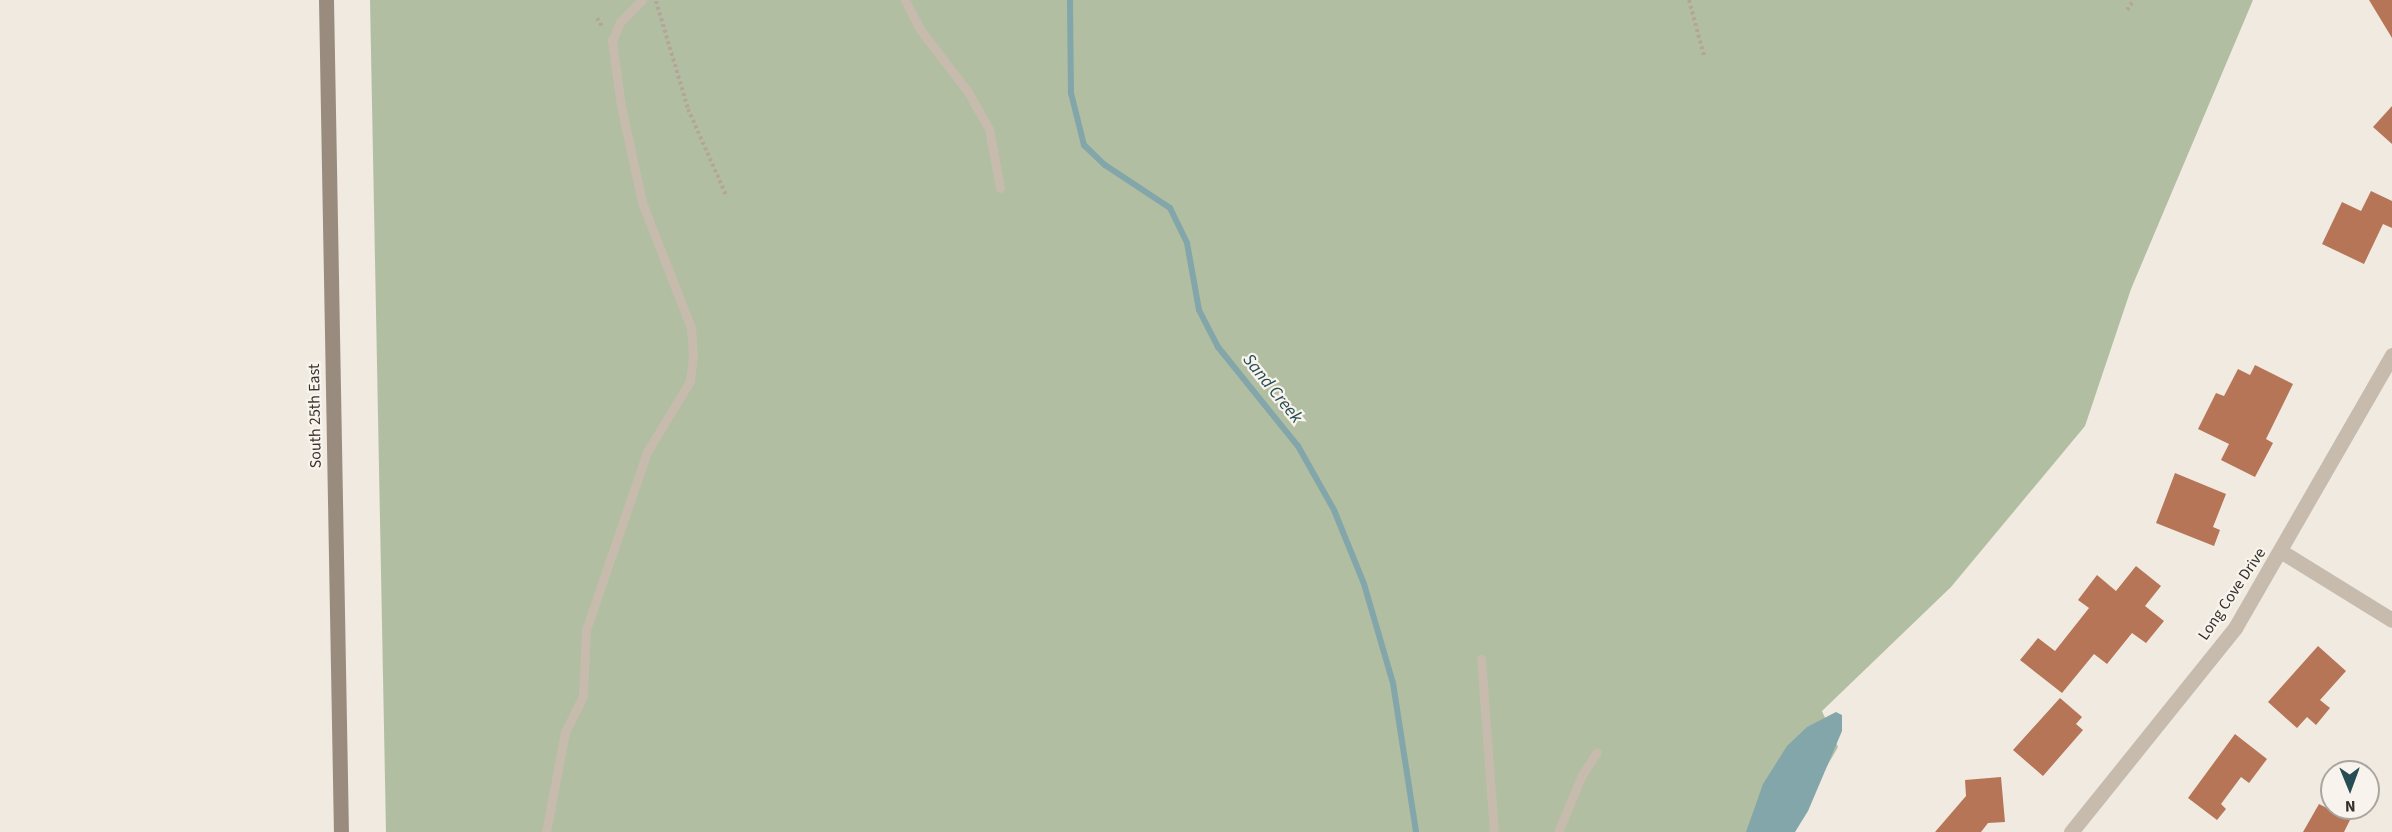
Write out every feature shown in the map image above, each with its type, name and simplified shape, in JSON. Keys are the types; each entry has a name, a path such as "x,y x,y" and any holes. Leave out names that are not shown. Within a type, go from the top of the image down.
{"main road":[{"name":"South 25th East","path":"326,0 341,832"}],"street":[{"name":"Long Cove Drive","path":"2071,832 2235,628 2282,552 2392,355"},
{"path":"2282,552 2392,620"}],"lane":[{"path":"546,832 565,732 583,696 586,630 608,576 647,452 690,381 693,357 692,328 642,202 621,106 612,41 620,22 642,0"},
{"path":"905,0 920,28 968,92 989,129 1000,188"},
{"path":"1481,658 1494,832"},
{"path":"1558,832 1582,775 1597,752"}],"path":[{"path":"656,0 688,109 727,197"},
{"path":"1689,0 1704,56"},
{"path":"2127,10 2134,0"}],"green space":[{"path":"370,0 2253,0 2131,289 2085,426 1951,587 1822,711 1838,747 1789,832 386,832"}],"water":[{"path":"1836,712 1842,715 1842,731 1808,811 1795,832 1746,832 1763,784 1787,746 1807,727"}],"building":[{"path":"2369,0 2392,0 2392,38"},
{"path":"2392,106 2392,144 2373,127"},
{"path":"2371,191 2392,201 2392,228 2383,224 2364,264 2322,244 2342,202 2361,211"},
{"path":"2255,365 2293,384 2266,439 2273,443 2255,477 2221,460 2229,444 2198,429 2216,393 2224,396 2238,369 2250,375"},
{"path":"2175,473 2226,494 2213,527 2220,530 2214,546 2156,523"},
{"path":"2136,566 2161,586 2145,606 2164,621 2146,643 2132,633 2107,664 2094,654 2062,693 2020,660 2038,638 2055,651 2089,608 2078,600 2097,575 2116,591"},
{"path":"2318,646 2346,671 2320,700 2330,708 2316,725 2307,717 2297,728 2268,702"},
{"path":"2060,698 2082,717 2076,724 2083,730 2043,776 2013,750"},
{"path":"2235,734 2267,759 2249,783 2241,777 2221,804 2226,809 2217,820 2188,798"},
{"path":"2001,777 2005,822 1988,823 1981,832 1935,832 1966,796 1965,780"},
{"path":"2319,804 2320,820 2350,820 2344,832 2303,832"}],"waterway":[{"name":"Sand Creek","path":"1070,0 1071,93 1084,145 1105,165 1170,208 1187,243 1199,310 1218,347 1298,446 1334,510 1364,584 1393,683 1416,832"}]}
